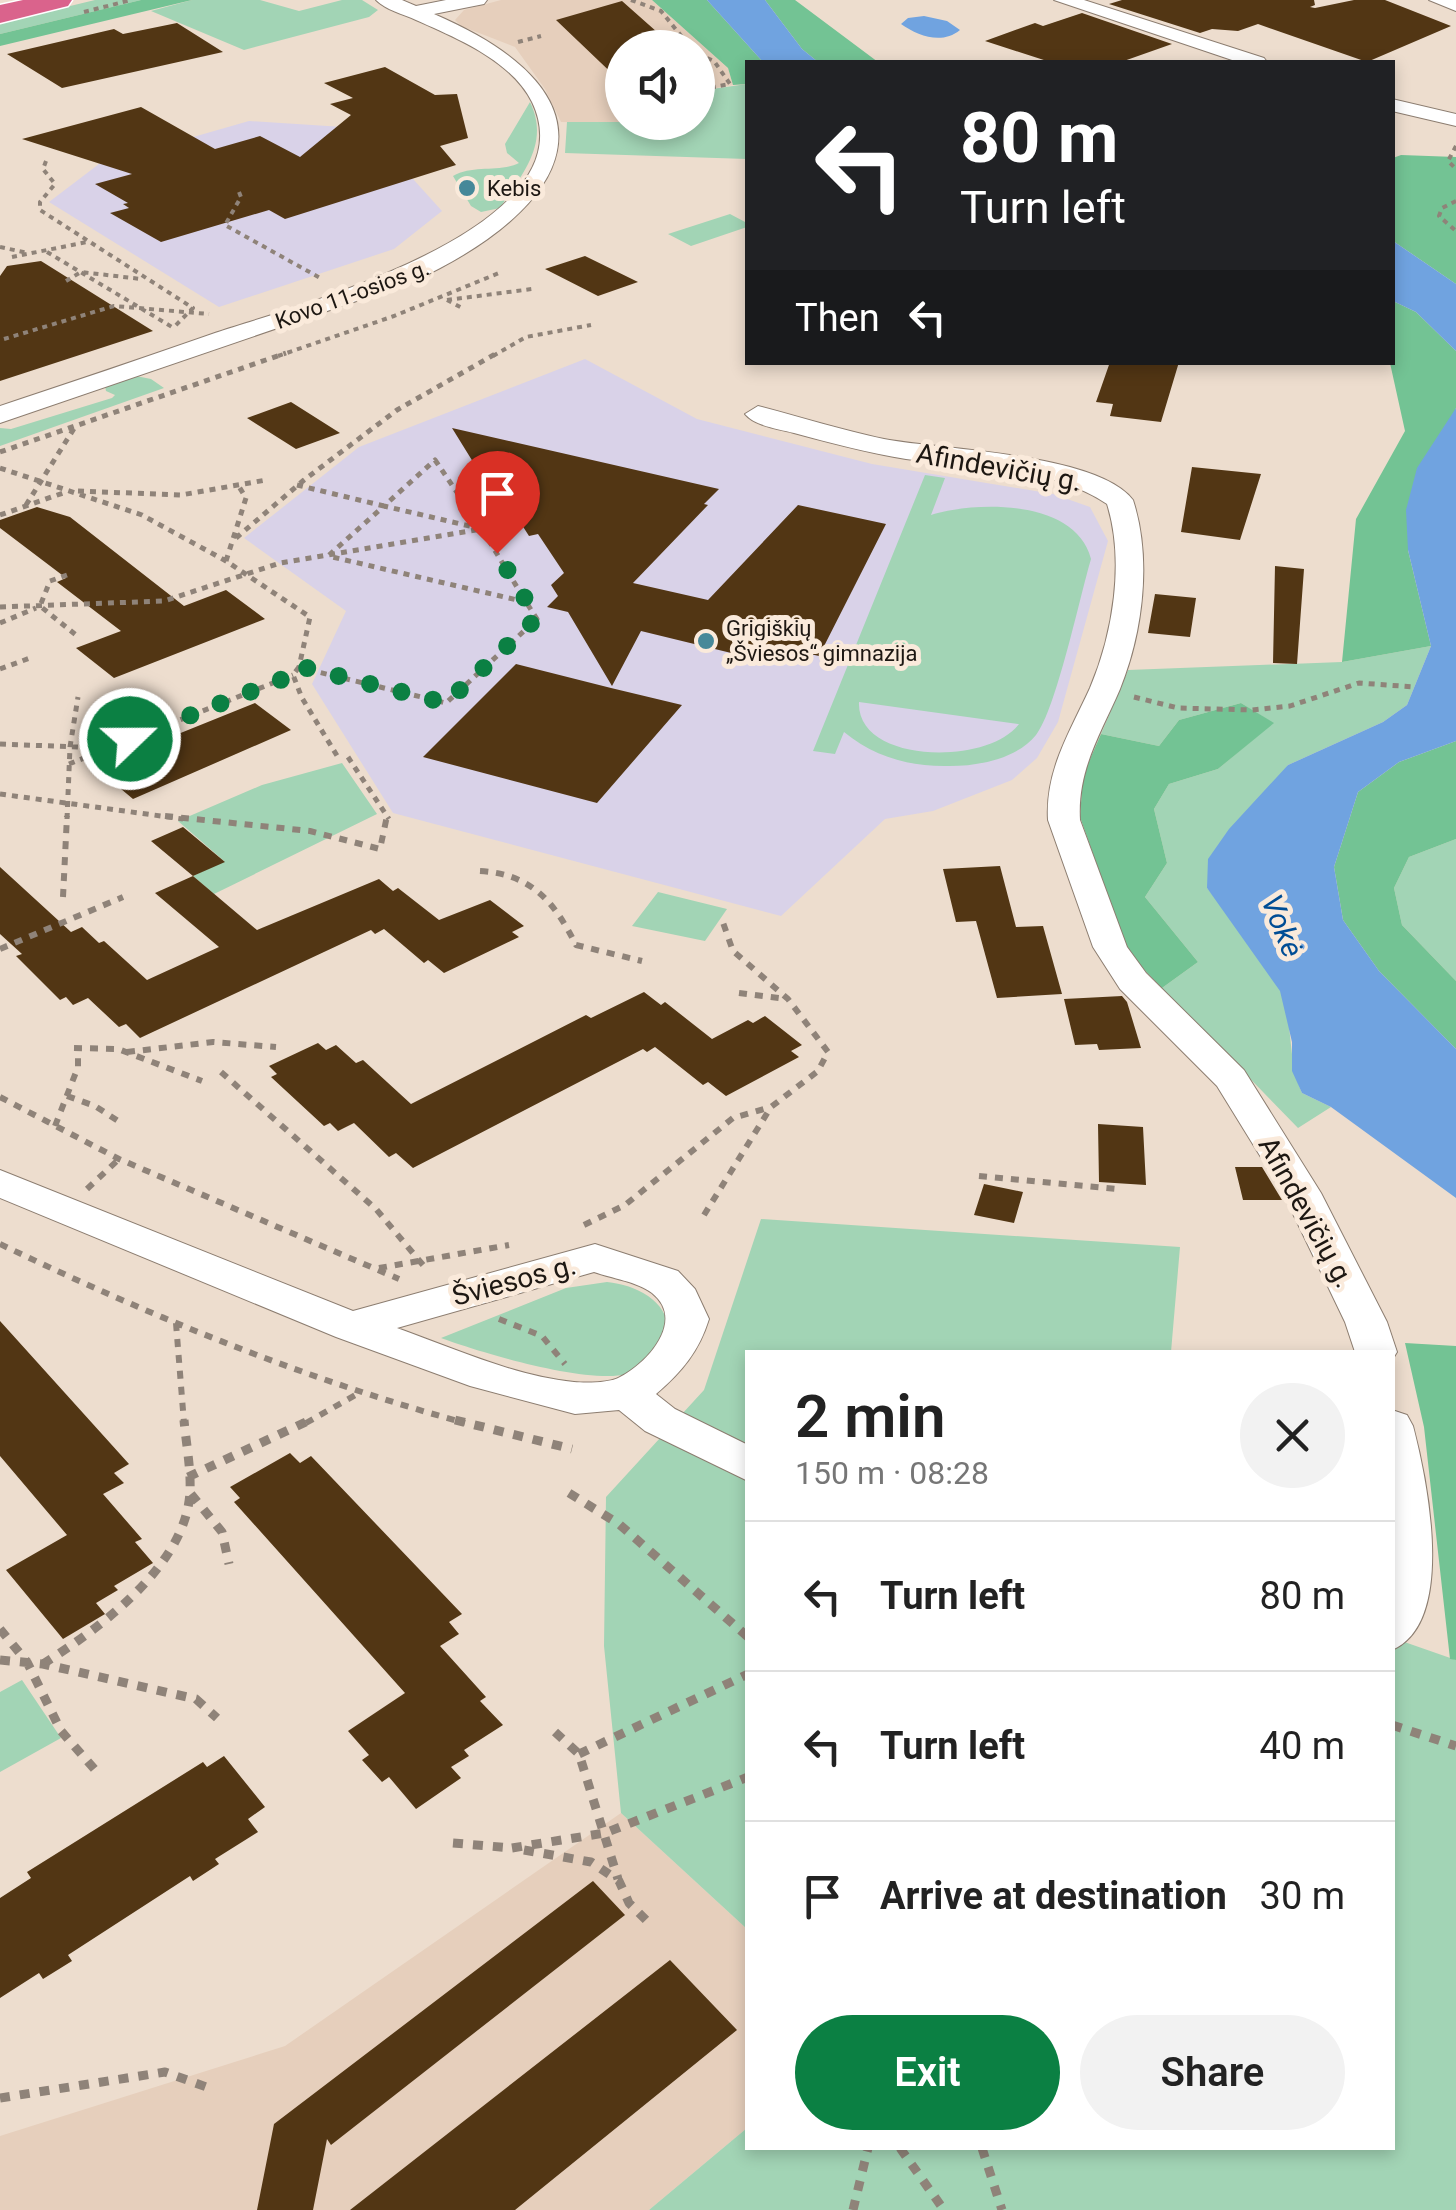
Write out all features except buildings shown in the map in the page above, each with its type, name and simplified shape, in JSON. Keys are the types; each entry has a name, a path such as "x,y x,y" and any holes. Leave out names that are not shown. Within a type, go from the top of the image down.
{"highway":[{"path":"0,14 58,0"}],"street":[{"name":"Kovo 11-osios g.","path":"0,415 404,277 454,254 508,216 537,175 550,145 550,122 541,102 517,70 490,50 386,0"},
{"path":"413,12 477,0"},
{"path":"1064,0 1251,60"},
{"path":"1439,0 1456,5"},
{"path":"1395,106 1456,120"},
{"name":"Afindevičių g.","path":"758,414 810,432 1042,471 1108,489 1124,509 1130,564 1112,670 1065,778 1061,802 1110,947 1133,981 1231,1078 1302,1193 1366,1322 1375,1350"},
{"path":"0,1182 352,1327 485,1375 575,1398 628,1394 660,1420 745,1463"},
{"name":"Šviesos g.","path":"352,1327 595,1258 664,1281 682,1298 688,1319 681,1341 662,1366 628,1394"},
{"path":"1395,1440 1417,1541 1415,1592 1395,1626"}],"path":[{"path":"632,0 661,11 676,30"},
{"path":"715,62 730,84 715,87"},
{"path":"1456,146 1448,161 1456,168"},
{"path":"46,161 43,169 55,184 40,202 40,210 194,311 162,338"},
{"path":"239,192 241,197 225,226 314,276"},
{"path":"1456,200 1442,208 1439,216 1456,231"},
{"path":"12,257 88,242"},
{"path":"0,247 37,255"},
{"path":"47,252 173,328"},
{"path":"66,281 81,272 148,280"},
{"path":"0,452 444,299 500,273"},
{"path":"444,299 532,289"},
{"path":"444,299 464,309"},
{"path":"4,339 114,306 140,306"},
{"path":"236,538 297,485 397,410 526,337 592,325"},
{"path":"25,506 76,427"},
{"path":"299,666 446,703 537,618 435,460 328,556"},
{"path":"0,468 142,515 226,561 310,617 299,666 293,675 70,764"},
{"path":"0,515 68,491 181,495 266,480"},
{"path":"226,561 246,498 238,485"},
{"path":"297,485 482,528"},
{"path":"0,607 164,601 244,574 482,528"},
{"path":"328,556 526,602"},
{"path":"0,623 40,606 50,581 68,574"},
{"path":"40,606 76,635"},
{"path":"0,669 30,658"},
{"path":"293,675 302,698 339,760"},
{"path":"1104,691 1178,708 1252,710 1290,706 1359,683 1415,687"},
{"path":"63,898 70,747 78,697"},
{"path":"0,744 108,748"},
{"path":"0,794 66,805 310,831 380,850 389,819 348,757"},
{"path":"480,872 517,874 556,902 576,945 642,960"},
{"path":"0,949 123,897"},
{"path":"704,1215 771,1107 818,1071 828,1052 788,999 733,950 722,917"},
{"path":"739,993 788,999"},
{"path":"54,1126 78,1067 76,1048 127,1052 213,1042 276,1047"},
{"path":"127,1052 202,1082"},
{"path":"221,1072 376,1209 420,1258 444,1298"},
{"path":"68,1096 95,1106 118,1121"},
{"path":"0,1097 119,1159 542,1336 564,1362 575,1398"},
{"path":"572,1228 626,1205 733,1118 771,1107"},
{"path":"979,1176 1117,1189"},
{"path":"0,1244 249,1354 463,1426 572,1449"},
{"path":"376,1269 512,1244"},
{"path":"44,1664 90,1634 150,1576 177,1543 190,1492 176,1322"},
{"path":"188,1477 282,1437 360,1393"},
{"path":"190,1492 219,1524 228,1541 230,1564"},
{"path":"569,1493 619,1524 745,1634"},
{"path":"0,1629 27,1662 62,1731 97,1772"},
{"path":"0,1660 44,1664 196,1699 217,1718"},
{"path":"579,1754 745,1675"},
{"path":"1395,1727 1456,1746"},
{"path":"555,1732 579,1754 619,1882 629,1903 651,1925"},
{"path":"512,1848 606,1833 745,1778"},
{"path":"454,1842 591,1862 619,1882"},
{"path":"0,2098 165,2072 212,2089"},
{"path":"853,2210 868,2150"},
{"path":"901,2150 944,2210"},
{"path":"983,2150 1002,2210"}],"shaded area":[{"path":"501,0 652,0 686,30 605,30 605,123 561,122 545,89 515,47 461,26 455,20 464,10"},
{"path":"715,56 728,68 733,85 715,88"},
{"path":"249,121 343,127 413,179 442,211 394,249 219,307 49,202 99,164"},
{"name":"Grigiškių „Šviesos“ gimnazija","path":"585,359 697,419 872,464 1053,494 1090,507 1108,541 1058,722 1037,758 1012,780 933,811 885,819 781,916 393,813 312,684 346,611 244,538 359,447"},
{"path":"621,1813 745,1927 745,2130 649,2210 0,2210 0,2136 285,2046"}],"green space":[{"path":"95,0 141,0 0,34 0,23"},
{"path":"141,0 192,0 0,46 0,34"},
{"path":"192,0 260,0 299,11 342,0 362,0 378,10 369,17 244,50 151,11"},
{"path":"652,0 707,0 761,60 745,60 745,84 733,85 728,68 715,56 715,30 686,30"},
{"path":"765,0 795,0 875,60 816,60 802,49"},
{"path":"745,84 745,159 565,153 567,122 605,122 605,140 715,140 715,89"},
{"path":"530,102 537,131 531,157 500,208 481,212 471,206 453,176 519,163 507,153 505,144"},
{"path":"1395,157 1456,157 1456,284 1395,242"},
{"path":"730,214 745,222 745,228 691,246 668,234"},
{"path":"1395,302 1416,312 1456,351 1456,408 1408,550 1431,646 1342,662 1356,519 1405,431 1390,365 1395,365"},
{"path":"136,376 151,379 164,388 0,446 0,428 11,429 112,398 115,395 106,391 105,386"},
{"path":"925,475 945,478 931,515 973,508 1022,509 1066,525 1082,539 1091,559 1067,652 1044,722 1028,744 994,760 956,766 930,766 891,758 844,732 835,754 813,751","holes":["859,702 1019,724 1003,738 980,747 926,752 878,738 864,722"]},
{"path":"1431,646 1407,705 1383,722 1288,765 1207,888 1275,979 1288,1017 1294,1068 1302,1093 1331,1107 1298,1128 1162,988 1198,962 1145,897 1167,863 1154,809 1169,784 1218,769 1273,723 1241,703 1179,720 1159,746 1101,734 1128,670 1342,662"},
{"path":"1241,703 1274,723 1218,769 1169,784 1154,809 1167,863 1145,897 1198,962 1162,988 1128,953 1080,817 1083,775 1101,734 1159,746 1179,720"},
{"path":"1456,741 1456,839 1409,857 1394,888 1402,925 1456,981 1456,1049 1379,971 1343,920 1334,867 1358,792 1399,762"},
{"path":"342,763 377,814 214,894 193,876 224,861 178,821 262,785"},
{"path":"1456,839 1456,981 1402,925 1394,888 1409,857"},
{"path":"658,892 727,909 705,941 632,926"},
{"path":"761,1219 1180,1247 1171,1350 745,1350 745,1927 621,1813 604,1646 606,1497 704,1390"},
{"path":"607,1282 648,1296 667,1320 669,1331 653,1356 641,1369 624,1375 601,1376 542,1367 441,1338 566,1288"},
{"path":"1405,1343 1456,1346 1456,1660 1450,1659 1424,1427"},
{"path":"1395,1639 1456,1660 1456,2210 649,2210 745,2130 745,2150 1395,2150"},
{"path":"22,1680 61,1738 0,1772 0,1692"}],"water":[{"path":"707,0 765,0 802,49 816,60 761,60"},
{"path":"924,16 947,21 960,30 938,38 901,24 908,18"},
{"path":"1395,242 1456,284 1456,351 1416,312 1395,302"},
{"name":"Vokė","path":"1456,408 1456,741 1399,762 1358,792 1334,867 1343,920 1379,971 1456,1049 1456,1198 1331,1107 1302,1093 1292,1071 1292,1042 1280,991 1207,888 1208,859 1229,829 1288,765 1383,722 1407,705 1431,646 1408,550 1406,510 1417,468"}],"place":[{"name":"Kebis","path":"467,188"},
{"name":"Grigiškių „Šviesos“ gimnazija","path":"706,641"}],"route":[{"path":"130,739 293,675 299,666 446,703 537,618 497,553"}]}
